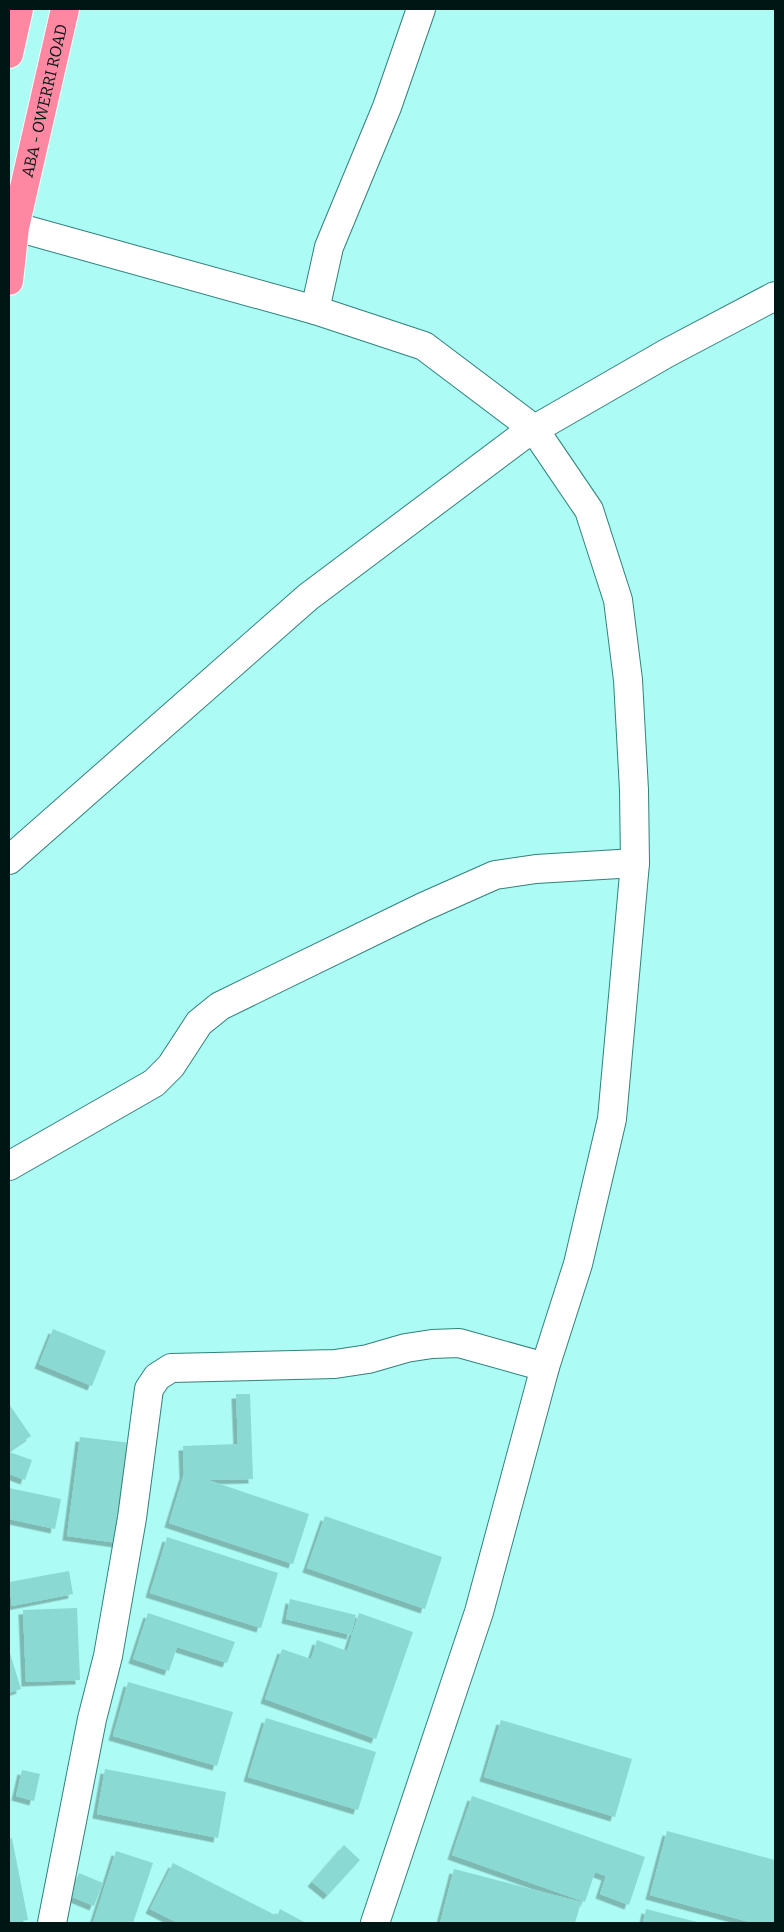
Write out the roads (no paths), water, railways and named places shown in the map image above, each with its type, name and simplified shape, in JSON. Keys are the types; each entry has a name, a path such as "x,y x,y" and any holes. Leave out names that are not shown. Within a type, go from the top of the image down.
{"highway":[{"path":"9,54 19,9"},
{"name":"ABA - OWERRI ROAD","path":"9,281 12,226 65,9"}],"street":[{"path":"315,310 329,247 386,107 421,9"},
{"path":"12,226 315,310 424,346 534,429 589,510 618,600 629,689 634,790 635,863 612,1119 578,1264 545,1367 479,1612 375,1923"},
{"path":"9,860 308,597 521,438 667,353 775,296"},
{"path":"9,1166 154,1083 171,1066 199,1023 220,1006 405,916 495,875 536,869 635,863"},
{"path":"52,1923 92,1719 108,1656 132,1518 148,1389 157,1376 171,1368 335,1364 368,1359 406,1348 432,1344 459,1343 545,1367"}]}
